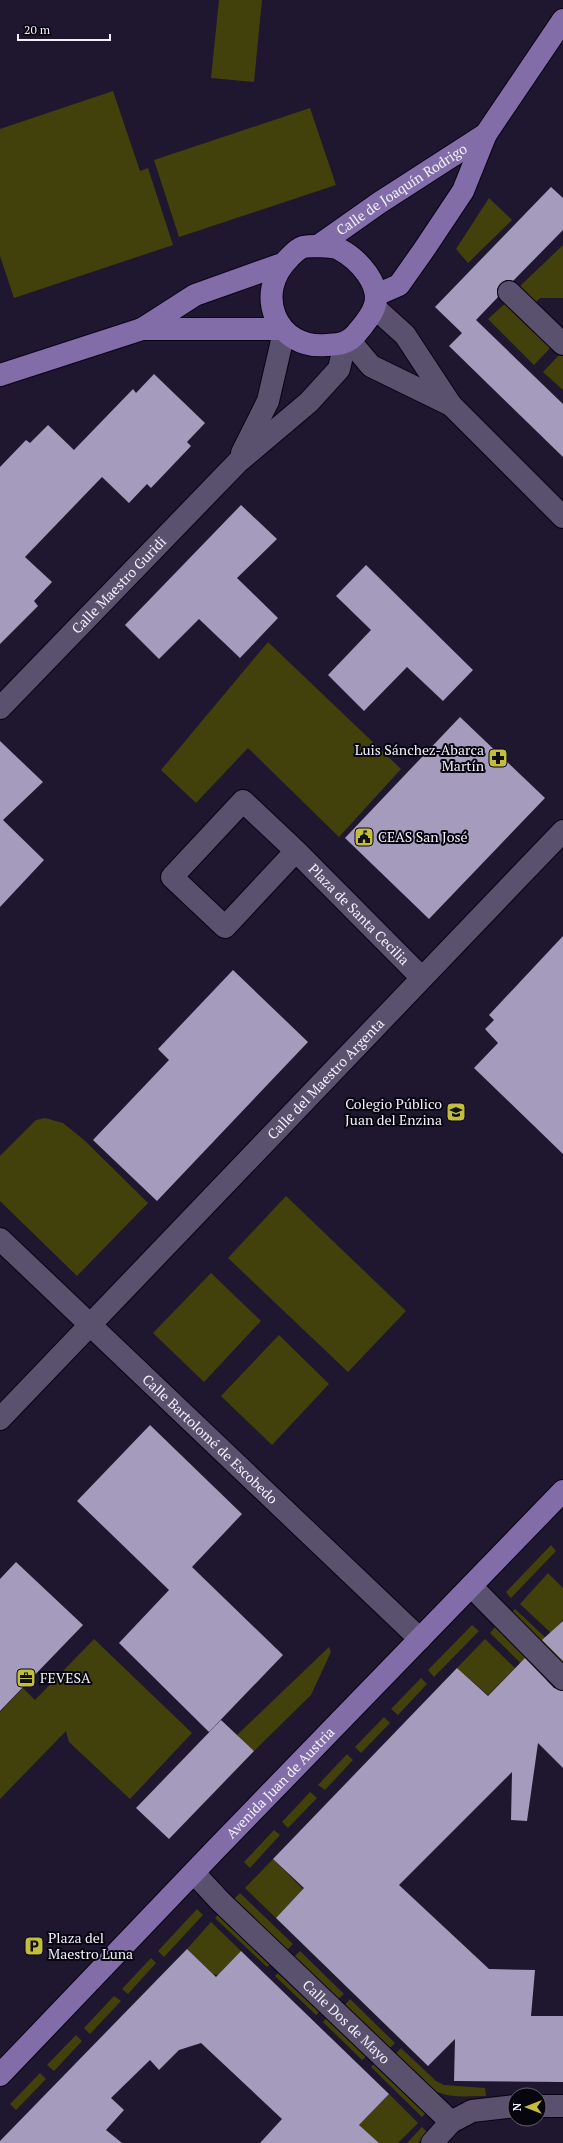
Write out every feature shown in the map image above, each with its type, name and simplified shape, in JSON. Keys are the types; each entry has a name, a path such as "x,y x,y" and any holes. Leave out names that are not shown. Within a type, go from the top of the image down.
{"main road":[{"name":"Calle de Joaquín Rodrigo","path":"375,301 399,285 423,251 463,191 486,134 563,20"},
{"name":"Calle de Joaquín Rodrigo","path":"318,246 379,203 486,134"},
{"path":"318,246 338,248 357,260 370,278 375,301 364,326 347,342 317,346 302,343 283,331 272,310 271,294 275,279 282,264 295,252 304,247 318,246"},
{"path":"0,375 142,329 195,294 282,264"},
{"path":"142,329 283,331"},
{"name":"Avenida Juan de Austria","path":"0,2075 563,1491"}],"street":[{"path":"509,292 563,344"},
{"path":"375,301 405,335 451,405 563,517"},
{"name":"Calle Maestro Guridi","path":"238,462 268,401 283,331"},
{"path":"347,342 371,366 451,405"},
{"name":"Calle Maestro Guridi","path":"0,708 238,462 309,402 339,369 347,342"},
{"name":"Plaza de Santa Cecilia","path":"296,851 225,927 172,877 243,800 296,851 421,977"},
{"name":"Calle del Maestro Argenta","path":"0,1419 90,1327 421,977 563,831"},
{"name":"Calle Bartolomé de Escobedo","path":"0,1239 90,1327 420,1639"},
{"path":"471,1586 563,1679"},
{"name":"Calle Dos de Mayo","path":"194,1873 220,1901 451,2122"},
{"path":"547,2106 563,2106"},
{"path":"432,2143 451,2122 472,2111 507,2107"}],"shaded area":[{"path":"219,0 262,0 254,82 211,78"},
{"path":"113,91 140,171 148,168 173,245 14,298 0,256 0,129"},
{"path":"310,108 336,185 179,237 154,160"},
{"path":"489,198 512,220 468,263 456,249"},
{"path":"563,245 563,298 540,298 533,305 517,289"},
{"path":"508,301 553,345 534,365 488,319"},
{"path":"561,353 563,355 563,390 543,372"},
{"path":"268,642 401,769 339,837 248,748 196,803 161,770"},
{"path":"45,1118 63,1123 84,1140 148,1203 77,1276 0,1201 0,1156 36,1120"},
{"path":"286,1196 406,1311 348,1372 228,1258"},
{"path":"211,1273 261,1321 204,1382 153,1333"},
{"path":"279,1335 329,1384 272,1445 221,1396"},
{"path":"551,1545 556,1551 511,1598 506,1592"},
{"path":"548,1573 563,1588 563,1620 551,1633 520,1604"},
{"path":"515,1609 563,1654 563,1666 509,1615"},
{"path":"472,1625 479,1631 434,1677 428,1670"},
{"path":"495,1627 548,1678 542,1684 490,1633"},
{"path":"94,1639 192,1733 130,1799 69,1742 66,1731 0,1799 0,1712 23,1688 35,1700"},
{"path":"485,1639 515,1668 488,1695 457,1668"},
{"path":"329,1647 331,1652 311,1695 254,1751 237,1735"},
{"path":"421,1678 427,1684 398,1715 391,1709"},
{"path":"384,1717 390,1723 361,1753 355,1747"},
{"path":"347,1754 353,1760 325,1790 318,1785"},
{"path":"310,1792 317,1798 288,1828 282,1822"},
{"path":"274,1830 280,1835 250,1868 244,1862"},
{"path":"273,1859 303,1889 276,1918 245,1888"},
{"path":"240,1893 293,1944 287,1950 234,1899"},
{"path":"197,1909 203,1915 164,1957 158,1951"},
{"path":"220,1913 272,1962 267,1967 215,1918"},
{"path":"211,1922 241,1951 218,1975 213,1974 187,1949"},
{"path":"300,1951 344,1994 337,2000 294,1957"},
{"path":"151,1958 156,1963 128,1994 122,1989"},
{"path":"281,1970 322,2009 316,2015 275,1976"},
{"path":"114,1996 121,2001 90,2034 84,2028"},
{"path":"350,1999 395,2043 389,2049 344,2006"},
{"path":"328,2016 368,2055 362,2060 323,2022"},
{"path":"76,2035 82,2041 54,2071 47,2065"},
{"path":"401,2048 436,2081 444,2085 485,2088 486,2096 451,2096 433,2090 416,2077 395,2055"},
{"path":"376,2061 427,2112 422,2117 371,2067"},
{"path":"40,2073 46,2079 16,2110 10,2104"},
{"path":"389,2094 418,2123 398,2143 379,2143 359,2125"},
{"path":"422,2127 428,2133 418,2143 407,2143"}],"building":[{"path":"551,187 563,198 563,230 513,281 506,280 500,284 497,289 498,297 476,320 563,404 563,457 449,346 462,333 435,307"},
{"path":"154,374 205,423 187,442 191,446 151,488 147,484 129,503 102,477 25,557 52,582 34,601 38,606 0,644 0,467 26,440 30,443 48,425 74,450 133,389 136,393"},
{"path":"241,505 277,539 237,578 278,618 240,658 199,619 159,659 125,625"},
{"path":"366,565 473,670 443,701 407,667 364,711 328,675 371,630 336,596"},
{"path":"460,717 545,798 429,919 345,838"},
{"path":"0,741 43,782 3,820 44,860 0,907"},
{"path":"563,936 563,1154 474,1068 498,1043 485,1029 494,1020 489,1015"},
{"path":"233,970 308,1042 157,1201 93,1140 169,1060 158,1049"},
{"path":"150,1425 242,1514 192,1567 283,1655 209,1732 119,1643 169,1590 77,1501"},
{"path":"16,1562 83,1625 0,1711 0,1579"},
{"path":"563,1621 563,1661 542,1640"},
{"path":"525,1658 554,1688 563,1691 563,1768 538,1743 527,1821 511,1820 512,1772 399,1885 489,1969 535,1970 531,2016 563,2016 563,2082 454,2081 455,2039 428,2066 276,1918 304,1888 273,1859 457,1668 488,1696"},
{"path":"221,1720 254,1751 169,1839 136,1808"},
{"path":"187,1949 216,1977 241,1951 389,2094 359,2125 379,2143 260,2143 282,2119 201,2043 179,2050 159,2070 150,2060 111,2098 124,2110 106,2130 122,2143 0,2143 0,2141"}],"place":[{"name":"Luis Sánchez-Abarca Martín","path":"498,758"},
{"name":"CEAS San José","path":"364,837"},
{"name":"Colegio Público Juan del Enzina","path":"456,1112"},
{"name":"FEVESA","path":"26,1678"},
{"name":"Plaza del Maestro Luna","path":"34,1946"}]}
